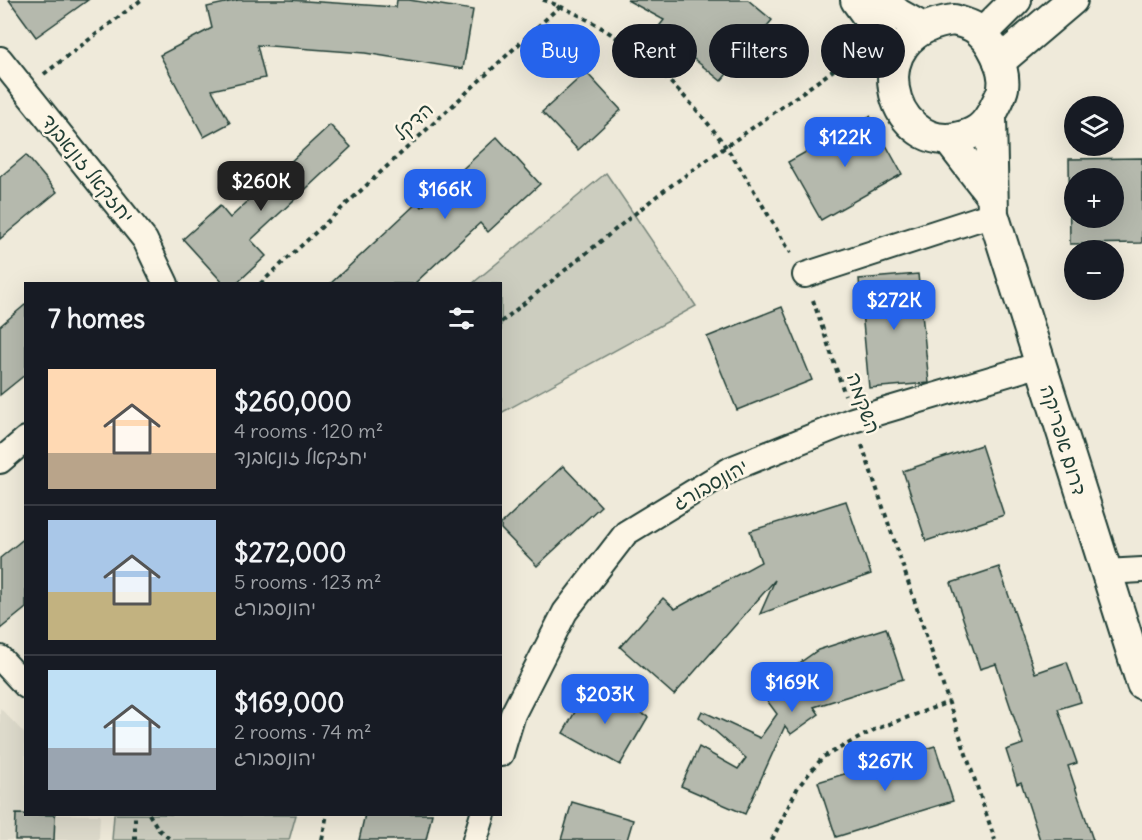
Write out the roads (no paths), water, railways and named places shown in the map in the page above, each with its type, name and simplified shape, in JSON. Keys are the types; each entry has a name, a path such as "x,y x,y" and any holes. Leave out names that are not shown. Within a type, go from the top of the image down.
{"street":[{"path":"856,0 873,24"},
{"path":"882,0 898,14 923,28"},
{"path":"982,34 1016,0"},
{"path":"999,62 1072,0"},
{"path":"893,78 895,98 903,114 915,126 931,135 948,139 973,135 991,116 1004,87 994,47 973,26 954,20 938,21 923,28 905,42"},
{"name":"יחזקאל זונאבנד","path":"0,59 145,240 165,282"},
{"name":"דרום אפריקה","path":"991,116 992,205 1105,572 1142,684"},
{"name":"דרום אפריקה","path":"948,139 992,205"},
{"path":"805,275 992,205"},
{"name":"יהונסבורג","path":"502,751 513,714 565,612 626,533 731,469 854,420 1041,364"},
{"path":"0,461 24,441"},
{"path":"1105,572 1142,570"},
{"path":"0,658 24,684"},
{"path":"475,840 482,816"}]}
